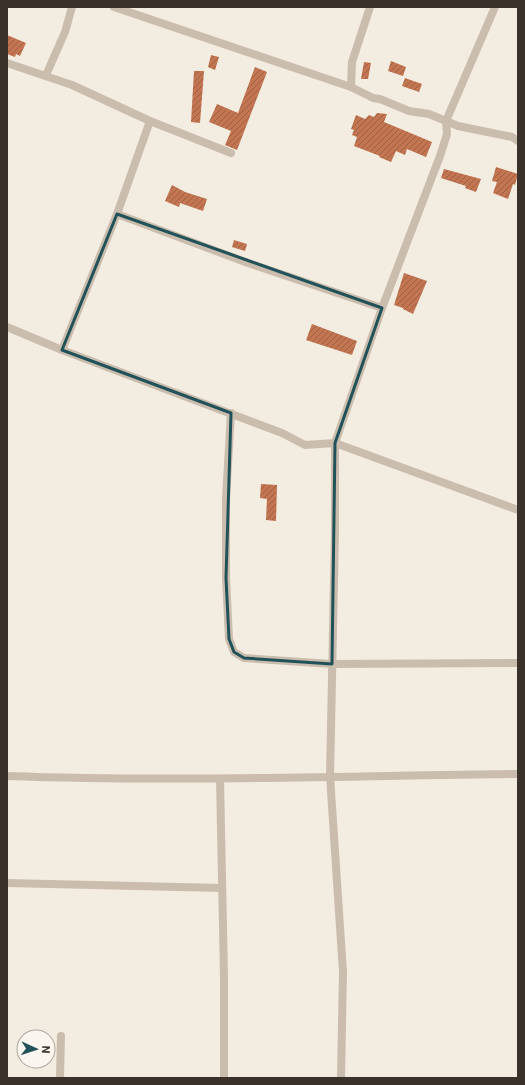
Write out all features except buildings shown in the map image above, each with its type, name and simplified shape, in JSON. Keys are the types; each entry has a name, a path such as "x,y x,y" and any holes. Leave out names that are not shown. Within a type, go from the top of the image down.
{"street":[{"path":"46,75 66,32 72,7"},
{"path":"114,7 351,87 373,98 380,99 409,111 429,114 469,129 512,137 518,141"},
{"path":"351,87 352,62 370,7"},
{"path":"340,1078 343,972 330,776 335,532 335,443 382,308 440,156 447,134 446,121 495,7"},
{"path":"7,63 72,85 150,121 231,153"},
{"path":"62,350 117,214 150,121"},
{"path":"117,214 248,263 382,308"},
{"path":"7,327 62,350 282,433 305,444 335,443 518,510"},
{"path":"231,413 226,498 226,578 229,639 234,652 244,658 332,664 518,663"},
{"path":"7,776 220,779 518,774"},
{"path":"220,779 224,1078"},
{"path":"7,883 222,888"},
{"path":"60,1078 61,1036"}],"highlighted area":[{"path":"117,214 382,308 335,443 332,664 244,658 234,652 229,639 226,578 231,413 62,350"}]}
